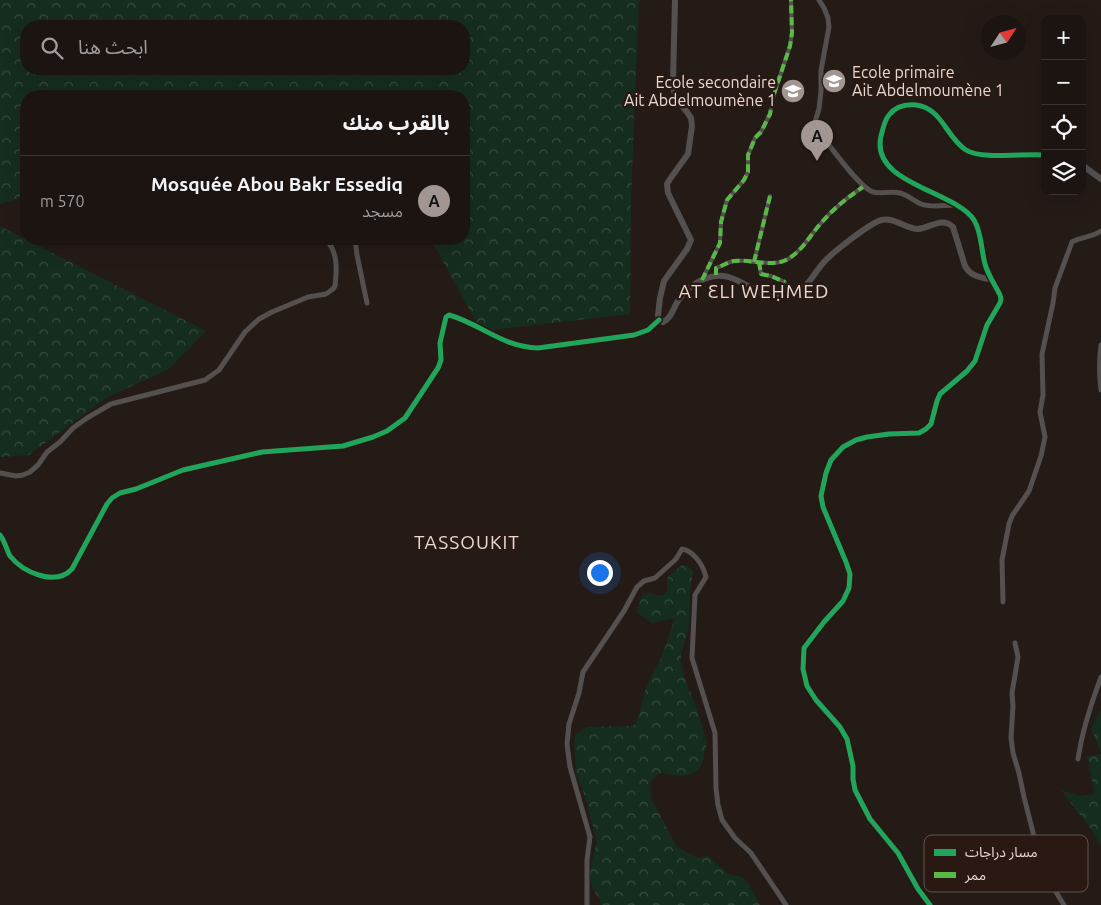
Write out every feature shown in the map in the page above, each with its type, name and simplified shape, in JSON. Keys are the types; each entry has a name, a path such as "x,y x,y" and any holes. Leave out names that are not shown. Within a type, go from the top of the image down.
{"street":[{"path":"659,320 660,298 664,281 692,240 668,193 667,184 688,154 692,126 691,118 677,100 674,91 675,0"},
{"path":"702,280 720,243 721,222 727,200 744,180 748,172 748,155 755,138 761,132 770,114 774,94 791,39 791,0"},
{"path":"819,0 828,18 829,27 821,70 819,109 814,125 863,186 873,192 898,193 927,206 956,205"},
{"path":"930,905 918,890 898,852 870,819 859,800 853,779 853,766 847,739 840,727 816,700 807,686 803,669 804,648 843,601 849,588 850,574 823,507 821,496 831,460 843,447 867,437 919,433 926,429 930,424 940,394 967,371 975,361 982,336 1001,299 985,263 974,220 956,205 895,172 886,164 881,152 880,140 888,117 894,109 904,105 918,105 933,111 945,124 956,141 967,151 984,155 1041,155"},
{"path":"1086,168 1101,179"},
{"path":"716,275 716,268 733,261 778,263 789,258 806,244 834,208 863,186"},
{"path":"770,196 757,262 761,274 785,282"},
{"path":"659,320 663,322 670,317 677,302 687,290 702,280 716,275 733,278 768,297 784,297 798,292 806,286 834,252 883,219 918,229 943,222 951,224 954,227 968,271 976,276 992,280"},
{"path":"1003,602 1002,560 1009,524 1012,516 1029,491 1041,456 1045,437 1040,412 1043,395 1042,354 1055,288 1072,242 1080,238 1091,237 1101,231"},
{"path":"0,472 16,476 30,472 36,468 51,448 60,442 73,428 111,404 206,380 219,370 245,332 259,319 308,297 330,292 335,286 336,255 331,245"},
{"path":"356,245 367,303"},
{"path":"0,535 9,553 21,566 37,575 59,577 72,569 107,504 120,493 136,489 183,470 262,452 343,446 380,435 393,428 405,418 435,373 441,360 440,343 446,317 449,315 506,342 532,348 634,335 648,330 659,320"},
{"path":"1101,345 1099,375 1101,390"},
{"path":"586,905 587,860 590,837 570,767 567,744 569,724 579,694 583,672 624,611 637,587 644,581 655,578 676,559 682,549 688,550 703,567 706,577 695,595 692,658 715,733 716,788 722,820 735,838 751,853 786,905"},
{"path":"1015,643 1018,657 1012,693 1012,753 1019,773 1034,835"},
{"path":"1078,759 1090,707 1101,677"},
{"path":"1056,892 1064,905"}],"green space":[{"path":"0,0 639,0 631,198 630,314 481,331 434,245 470,245 470,90 20,90 20,198 0,204"},
{"path":"0,226 20,236 20,245 37,245 206,331 169,369 106,398 29,455 0,457"},
{"path":"682,565 688,566 693,571 689,627 681,654 681,661 684,676 697,709 707,743 702,764 698,770 692,774 679,776 665,773 659,774 653,778 650,784 651,798 676,846 695,857 701,858 707,855 728,874 742,877 747,881 760,905 601,905 593,889 590,877 591,864 597,842 585,797 576,773 574,741 576,734 587,727 633,726 637,721 646,688 663,653 675,618 652,623 636,612 643,594 649,593 663,596 667,591 667,578"},
{"path":"1101,710 1101,753 1091,728"},
{"path":"1101,754 1101,845 1061,790 1080,796 1095,794 1087,757"}],"marked path":[{"path":"702,280 720,243 721,222 727,200 744,180 748,172 748,155 755,138 761,132 770,114 774,94 790,46 792,33 791,0"},
{"path":"716,275 716,268 734,261 775,263 788,259 803,246 831,212 863,187"},
{"path":"754,262 770,196"},
{"path":"759,262 761,274 785,282"}],"cycle path":[{"path":"930,905 918,889 898,853 870,819 855,790 853,766 847,739 840,727 816,700 807,686 803,669 804,648 843,601 849,588 850,574 823,507 821,496 831,460 843,447 867,437 919,433 931,424 940,394 967,371 975,361 987,325 1001,299 986,268 979,230 974,220 964,210 900,176 888,165 881,152 881,136 887,117 904,105 925,107 938,117 959,144 973,153 982,155 1041,155"},
{"path":"0,535 10,556 16,562 31,572 48,577 57,577 72,569 107,504 120,493 136,489 183,470 262,452 343,446 387,431 405,418 438,368 441,360 440,343 446,317 449,315 513,344 538,348 634,335 648,330 659,320"}],"place":[{"name":"Ecole primaire Ait Abdelmoumène 1","path":"834,81"},
{"name":"Ecole secondaire Ait Abdelmoumène 1","path":"793,91"},
{"name":"Mosquée Abou Bakr Essediq","path":"817,161"}],"district":[{"name":"AT ƐLI WEḤMED","path":"754,291"},
{"name":"TASSOUKIT","path":"467,542"}]}
